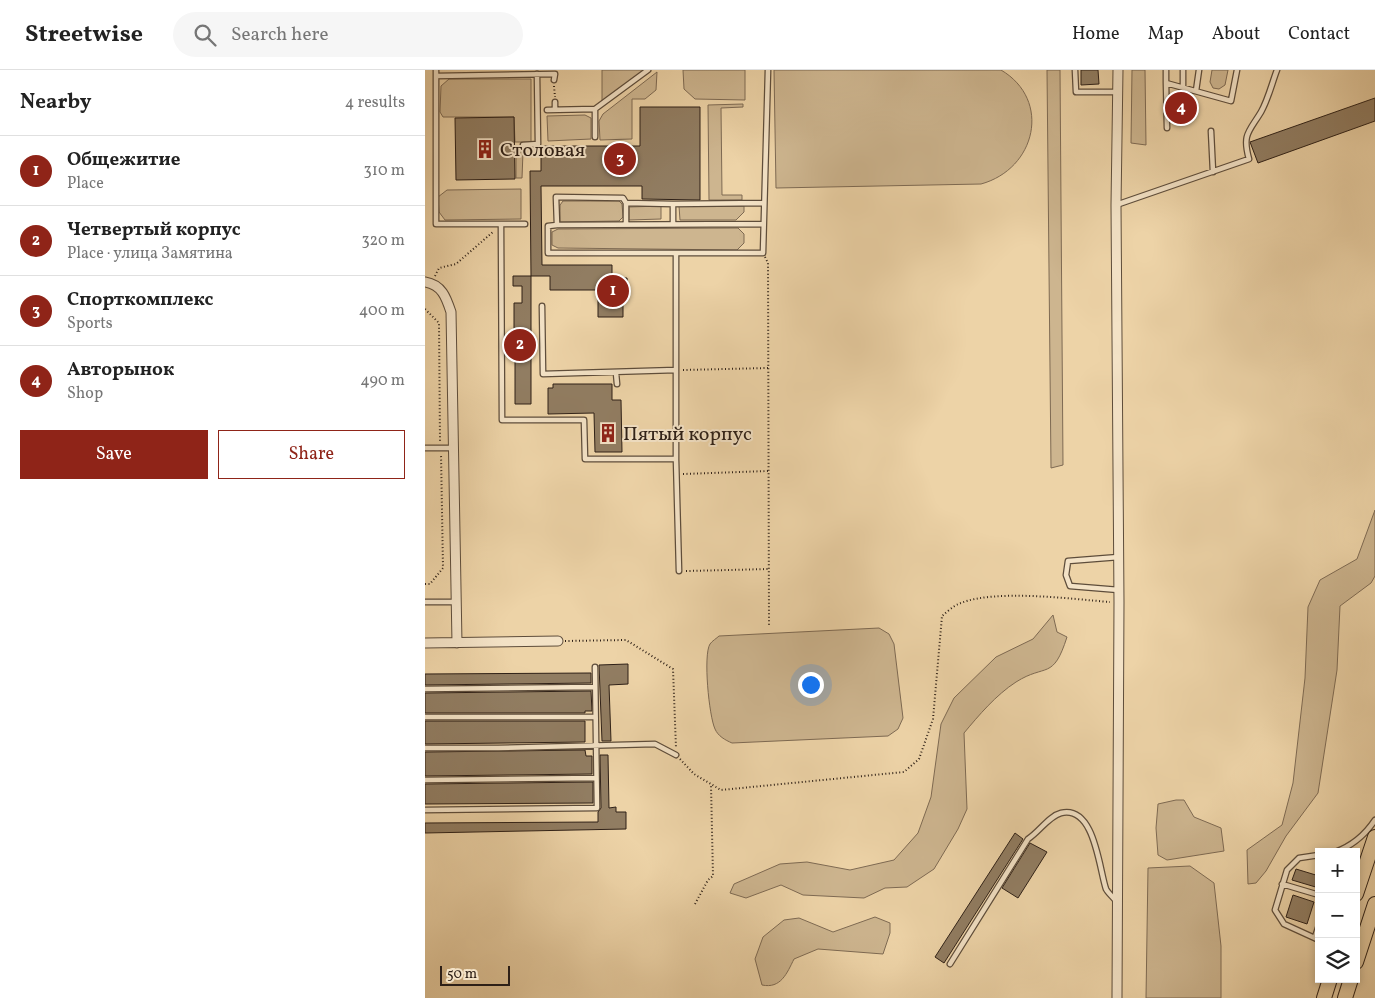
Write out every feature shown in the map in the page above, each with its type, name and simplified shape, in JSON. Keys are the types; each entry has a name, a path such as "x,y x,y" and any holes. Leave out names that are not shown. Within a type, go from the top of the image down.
{"main road":[{"path":"1356,893 1375,837"},
{"path":"1360,950 1375,904"},
{"path":"1324,998 1328,983"},
{"path":"1345,998 1350,983"}],"street":[{"path":"1117,998 1119,556 1116,205 1118,70"},
{"path":"427,282 440,288 451,312 457,643"},
{"path":"425,643 558,641"}],"lane":[{"path":"436,70 437,224 501,226 525,224"},
{"path":"547,110 595,109 648,70"},
{"path":"763,224 548,226 548,253 763,253 768,70"},
{"path":"1075,70 1076,92 1118,92"},
{"path":"1166,70 1167,128"},
{"path":"1183,70 1183,88"},
{"path":"1196,91 1199,70"},
{"path":"1166,83 1231,101 1237,70"},
{"path":"1116,205 1249,159 1245,145 1247,131 1262,111 1277,70"},
{"path":"523,145 538,144 537,74"},
{"path":"436,76 555,74 554,80"},
{"path":"555,102 555,109"},
{"path":"595,109 595,137"},
{"path":"1211,131 1213,172"},
{"path":"557,225 556,197 623,198 626,203 626,224"},
{"path":"626,203 764,203"},
{"path":"673,204 673,224"},
{"path":"501,226 502,420 584,420 585,459 676,459"},
{"path":"676,254 676,459 679,571"},
{"path":"542,306 543,374 676,370"},
{"path":"616,373 617,384"},
{"path":"425,448 453,448"},
{"path":"1119,556 1069,561 1066,575 1070,586 1119,590"},
{"path":"425,602 456,602"},
{"path":"425,810 597,808 595,667"},
{"path":"425,688 595,687"},
{"path":"425,717 595,717"},
{"path":"425,748 655,744 676,755"},
{"path":"425,780 596,778"},
{"path":"950,964 1028,839 1041,831 1048,820 1060,814 1069,812 1081,817 1087,826 1101,862 1107,890 1118,903"},
{"path":"1345,848 1363,835 1375,820"},
{"path":"1315,856 1299,858 1287,870 1275,910 1284,924 1315,937"},
{"path":"1282,884 1315,894"}],"path":[{"path":"554,80 555,102"},
{"path":"427,282 439,268 456,264 465,254 501,226"},
{"path":"763,253 768,263 769,627"},
{"path":"676,370 769,368"},
{"path":"677,474 768,471"},
{"path":"679,571 769,569"},
{"path":"558,641 625,640 673,669 676,755 694,774 721,790 904,772 919,759 933,719 942,616 960,603 983,598 1033,596 1119,602"},
{"path":"695,904 708,880 713,876 711,784"}],"shaded area":[{"path":"602,70 645,70 602,103"},
{"path":"683,70 745,70 745,100 695,99 684,89"},
{"path":"774,70 1001,70 1017,83 1027,98 1032,115 1031,133 1025,149 1015,164 1000,176 981,184 776,188"},
{"path":"1047,70 1060,70 1063,465 1051,468"},
{"path":"1132,70 1145,70 1146,145 1131,143"},
{"path":"1212,70 1228,70 1225,85 1219,89 1213,88 1210,82"},
{"path":"657,72 656,90 645,99 632,99 632,139 600,140 599,121 603,114"},
{"path":"449,79 531,79 531,142 515,142 514,117 443,117 440,112 441,86"},
{"path":"743,104 743,107 721,108 722,195 742,195 742,200 709,200 708,105"},
{"path":"585,115 591,118 591,139 548,141 547,116"},
{"path":"516,152 523,152 522,178 516,178"},
{"path":"521,189 521,219 445,220 439,212 438,197 447,190"},
{"path":"563,201 619,201 622,204 623,217 619,221 560,222 560,205"},
{"path":"661,206 661,219 629,220 629,207"},
{"path":"679,206 744,206 744,212 736,220 680,220"},
{"path":"738,228 744,234 744,243 737,250 558,248 552,245 552,232 558,229"},
{"path":"1375,510 1375,576 1371,583 1340,606 1337,670 1318,793 1286,836 1266,871 1256,883 1248,884 1247,850 1282,825 1293,783 1305,678 1308,607 1320,580 1357,559"},
{"path":"1053,615 1057,632 1067,637 1062,651 1053,666 1026,676 1009,687 988,706 964,733 967,809 958,829 934,869 907,887 885,888 864,898 803,895 781,885 746,898 730,893 734,884 780,864 807,862 850,870 894,860 918,833 931,797 941,724 954,698 996,657 1033,639"},
{"path":"879,628 889,634 894,644 903,718 898,729 888,736 732,743 722,738 716,731 709,699 707,660 710,644 719,636"},
{"path":"1184,800 1194,817 1221,828 1224,851 1167,860 1158,855 1156,828 1158,804"},
{"path":"1190,866 1214,883 1221,946 1221,998 1146,998 1148,868"},
{"path":"875,917 890,923 890,933 883,954 818,949 794,959 783,979 779,982 769,986 762,985 755,959 763,937 784,920 799,918 833,932"}],"building":[{"path":"1081,70 1098,70 1099,84 1081,85"},
{"path":"1375,98 1375,121 1258,163 1250,142"},
{"path":"640,107 700,107 700,200 642,199 642,186 541,186 542,265 612,265 612,278 627,278 628,293 623,293 623,317 598,317 598,290 550,290 550,276 531,276 530,171 541,171 541,146 640,146"},
{"name":"Столовая","path":"514,117 515,179 456,180 455,118"},
{"path":"513,276 531,276 531,404 515,404 515,350 509,350 509,339 514,339 514,303 522,303 522,286 513,286"},
{"name":"Пятый корпус","path":"553,384 612,384 612,400 621,400 622,452 595,452 594,413 548,414 548,388 553,388"},
{"path":"628,664 628,684 609,685 611,741 602,741 599,665"},
{"path":"591,673 591,683 425,685 425,674"},
{"path":"591,691 592,711 585,711 585,713 425,713 425,693"},
{"path":"425,721 585,721 585,742 425,744"},
{"path":"585,750 586,756 592,756 592,774 425,776 425,752"},
{"path":"600,755 608,755 609,808 616,807 616,812 626,812 626,829 425,833 425,823 598,822 598,812 601,808"},
{"path":"593,782 593,803 425,804 425,784"},
{"path":"1015,833 1023,839 944,963 935,957"},
{"path":"1030,843 1047,852 1018,898 1002,888"},
{"path":"1296,869 1315,875 1315,887 1292,880"},
{"path":"1293,895 1314,902 1307,924 1286,917"}],"place":[{"name":"Авторынок","path":"1181,108"},
{"name":"Столовая","path":"485,149"},
{"name":"Спорткомплекс","path":"620,159"},
{"name":"Общежитие","path":"613,291"},
{"name":"Четвертый корпус","path":"520,345"},
{"name":"Пятый корпус","path":"608,433"}]}
